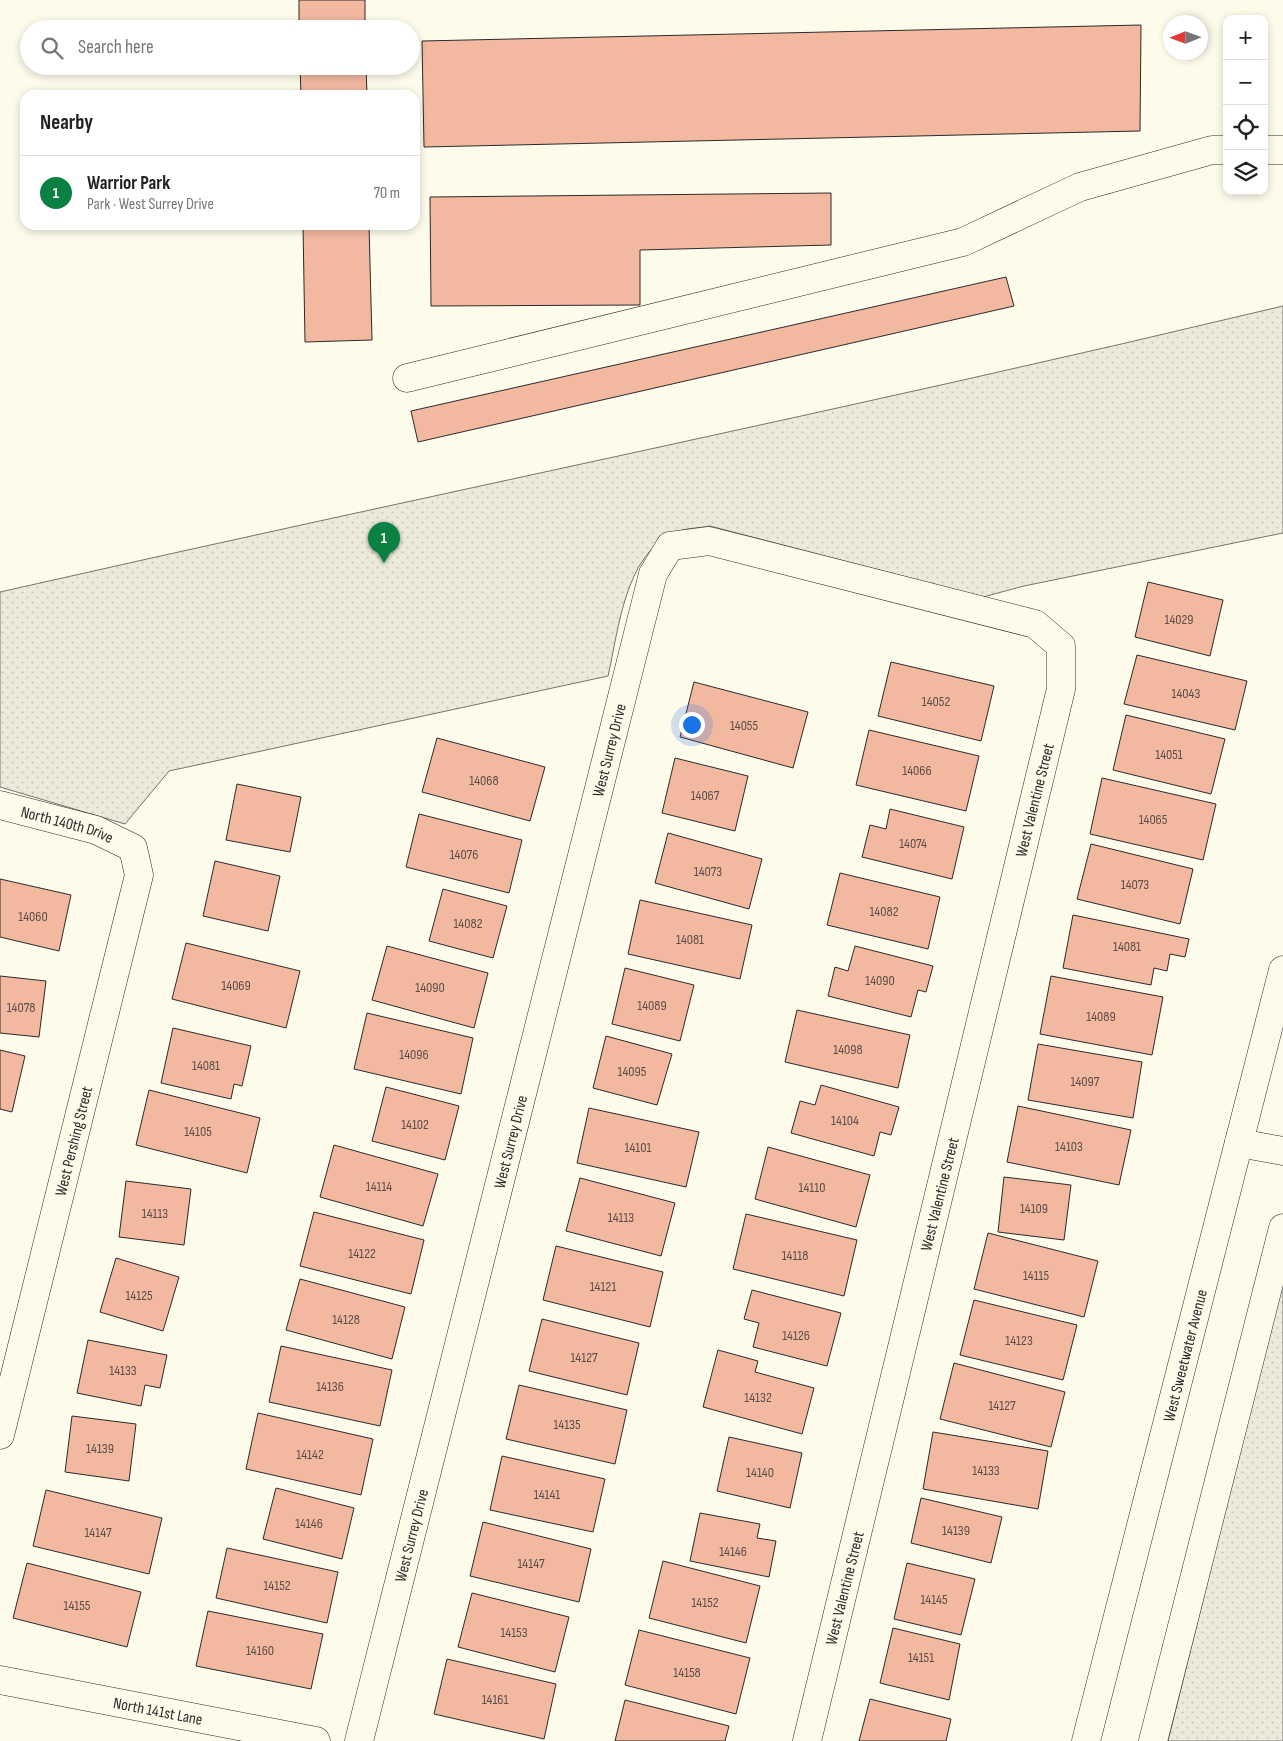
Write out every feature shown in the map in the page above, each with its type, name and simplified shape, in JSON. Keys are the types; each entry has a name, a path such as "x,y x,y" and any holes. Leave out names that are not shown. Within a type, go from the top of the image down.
{"street":[{"path":"407,378 963,242 1080,187 1212,150 1223,150"},
{"path":"1268,150 1283,150"},
{"name":"West Valentine Street","path":"670,546 709,541 1026,621 1035,624 1061,646 1061,689 807,1741"},
{"name":"West Surrey Drive","path":"359,1741 654,574 670,546"},
{"name":"North 140th Drive","path":"0,805 96,830 133,848"},
{"name":"West Pershing Street","path":"0,1435 139,874 133,848"},
{"name":"West Sweetwater Avenue","path":"1086,1741 1283,970"},
{"path":"1239,1143 1283,1151"},
{"path":"1153,1741 1283,1228"},
{"name":"North 141st Lane","path":"0,1680 316,1741"}],"shaded area":[{"path":"1283,306 1283,533 1024,586 983,597 710,526 684,530 676,532 659,542 645,557 635,574 621,615 608,676 169,771 125,824 0,787 0,592 802,416"},
{"path":"1283,1278 1283,1741 1168,1741"}],"building":[{"path":"299,0 365,0 365,20 299,20"},
{"path":"1141,25 1140,131 424,147 422,41"},
{"path":"300,75 366,75 367,90 301,90"},
{"path":"831,193 831,245 640,250 640,305 431,306 430,197"},
{"path":"303,230 369,230 372,340 305,342"},
{"path":"1006,277 1014,306 418,442 411,411"},
{"path":"1148,582 1223,600 1210,656 1135,637"},
{"path":"1137,655 1247,681 1235,730 1124,704"},
{"path":"891,662 994,686 981,741 878,716"},
{"path":"694,682 808,712 793,768 680,737"},
{"path":"1126,715 1225,739 1211,794 1113,770"},
{"path":"869,730 979,756 966,811 856,785"},
{"path":"437,738 545,767 530,821 422,792"},
{"path":"675,758 748,776 735,831 662,813"},
{"path":"1102,778 1216,804 1203,860 1090,834"},
{"path":"237,784 301,797 290,852 226,840"},
{"path":"890,809 964,827 952,879 862,857 870,825 886,829"},
{"path":"419,814 522,840 509,893 406,867"},
{"path":"668,833 762,859 749,909 655,883"},
{"path":"1091,844 1193,869 1180,924 1077,899"},
{"path":"215,861 280,876 268,931 203,916"},
{"path":"840,873 940,897 928,949 827,925"},
{"path":"0,879 71,895 59,951 0,937"},
{"path":"443,889 507,906 493,958 429,941"},
{"path":"640,900 752,925 740,979 628,954"},
{"path":"1073,915 1189,939 1185,957 1170,954 1167,971 1154,968 1151,985 1063,968"},
{"path":"186,943 300,971 286,1028 172,999"},
{"path":"387,946 488,973 474,1028 372,1000"},
{"path":"855,946 933,966 926,992 918,990 911,1017 828,996 835,967 848,971"},
{"path":"625,968 694,985 680,1041 612,1024"},
{"path":"0,976 46,981 39,1037 0,1033"},
{"path":"1051,976 1163,997 1152,1055 1040,1034"},
{"path":"797,1010 910,1035 898,1088 785,1062"},
{"path":"367,1013 473,1038 461,1094 354,1069"},
{"path":"173,1028 251,1046 242,1086 234,1084 231,1099 161,1083"},
{"path":"606,1036 672,1054 657,1105 593,1088"},
{"path":"1038,1044 1142,1062 1133,1118 1028,1100"},
{"path":"0,1050 25,1056 12,1112 0,1109"},
{"path":"821,1085 899,1107 891,1135 880,1132 874,1156 791,1133 800,1101 815,1105"},
{"path":"386,1087 459,1106 445,1160 372,1141"},
{"path":"149,1090 260,1118 247,1173 136,1145"},
{"path":"1018,1106 1131,1130 1119,1185 1007,1162"},
{"path":"589,1108 699,1132 686,1187 577,1163"},
{"path":"334,1145 438,1174 423,1226 320,1197"},
{"path":"768,1147 870,1175 856,1227 755,1199"},
{"path":"1004,1177 1071,1185 1064,1240 998,1232"},
{"path":"580,1178 675,1203 661,1256 566,1231"},
{"path":"126,1181 191,1189 184,1245 119,1237"},
{"path":"314,1212 424,1240 411,1294 300,1266"},
{"path":"746,1214 857,1240 844,1296 733,1269"},
{"path":"988,1233 1098,1261 1084,1317 974,1289"},
{"path":"556,1246 663,1272 650,1327 543,1300"},
{"path":"116,1258 179,1277 163,1331 100,1312"},
{"path":"300,1279 405,1307 392,1359 286,1330"},
{"path":"752,1290 841,1313 827,1366 753,1347 759,1323 744,1319"},
{"path":"974,1300 1077,1325 1063,1380 960,1355"},
{"path":"542,1319 639,1343 627,1395 529,1371"},
{"path":"88,1340 167,1355 160,1388 145,1385 141,1406 77,1393"},
{"path":"281,1346 392,1370 380,1426 269,1402"},
{"path":"718,1350 758,1361 755,1372 814,1388 802,1434 703,1407"},
{"path":"954,1363 1065,1392 1051,1447 940,1419"},
{"path":"519,1385 627,1410 615,1464 506,1439"},
{"path":"258,1413 373,1439 361,1495 246,1469"},
{"path":"72,1416 136,1424 129,1481 65,1472"},
{"path":"933,1432 1048,1451 1038,1509 923,1489"},
{"path":"729,1437 802,1453 790,1508 717,1491"},
{"path":"502,1456 605,1479 593,1532 490,1510"},
{"path":"276,1488 354,1508 342,1559 263,1539"},
{"path":"46,1490 162,1518 149,1574 33,1546"},
{"path":"921,1498 1002,1517 991,1563 911,1543"},
{"path":"700,1513 760,1524 757,1538 776,1541 769,1577 690,1561"},
{"path":"483,1522 591,1549 579,1602 470,1576"},
{"path":"227,1548 338,1572 327,1623 216,1598"},
{"path":"663,1561 760,1586 746,1643 649,1618"},
{"path":"27,1563 141,1592 127,1647 13,1618"},
{"path":"907,1563 975,1579 961,1635 894,1619"},
{"path":"472,1593 569,1617 555,1672 458,1647"},
{"path":"208,1611 323,1634 311,1689 196,1666"},
{"path":"893,1628 960,1644 949,1700 880,1683"},
{"path":"639,1630 750,1658 736,1714 625,1685"},
{"path":"447,1659 556,1684 544,1739 434,1714"},
{"path":"870,1699 951,1719 946,1741 859,1741"},
{"path":"625,1700 729,1726 725,1741 615,1741"}],"place":[{"name":"Warrior Park","path":"384,563"}]}
